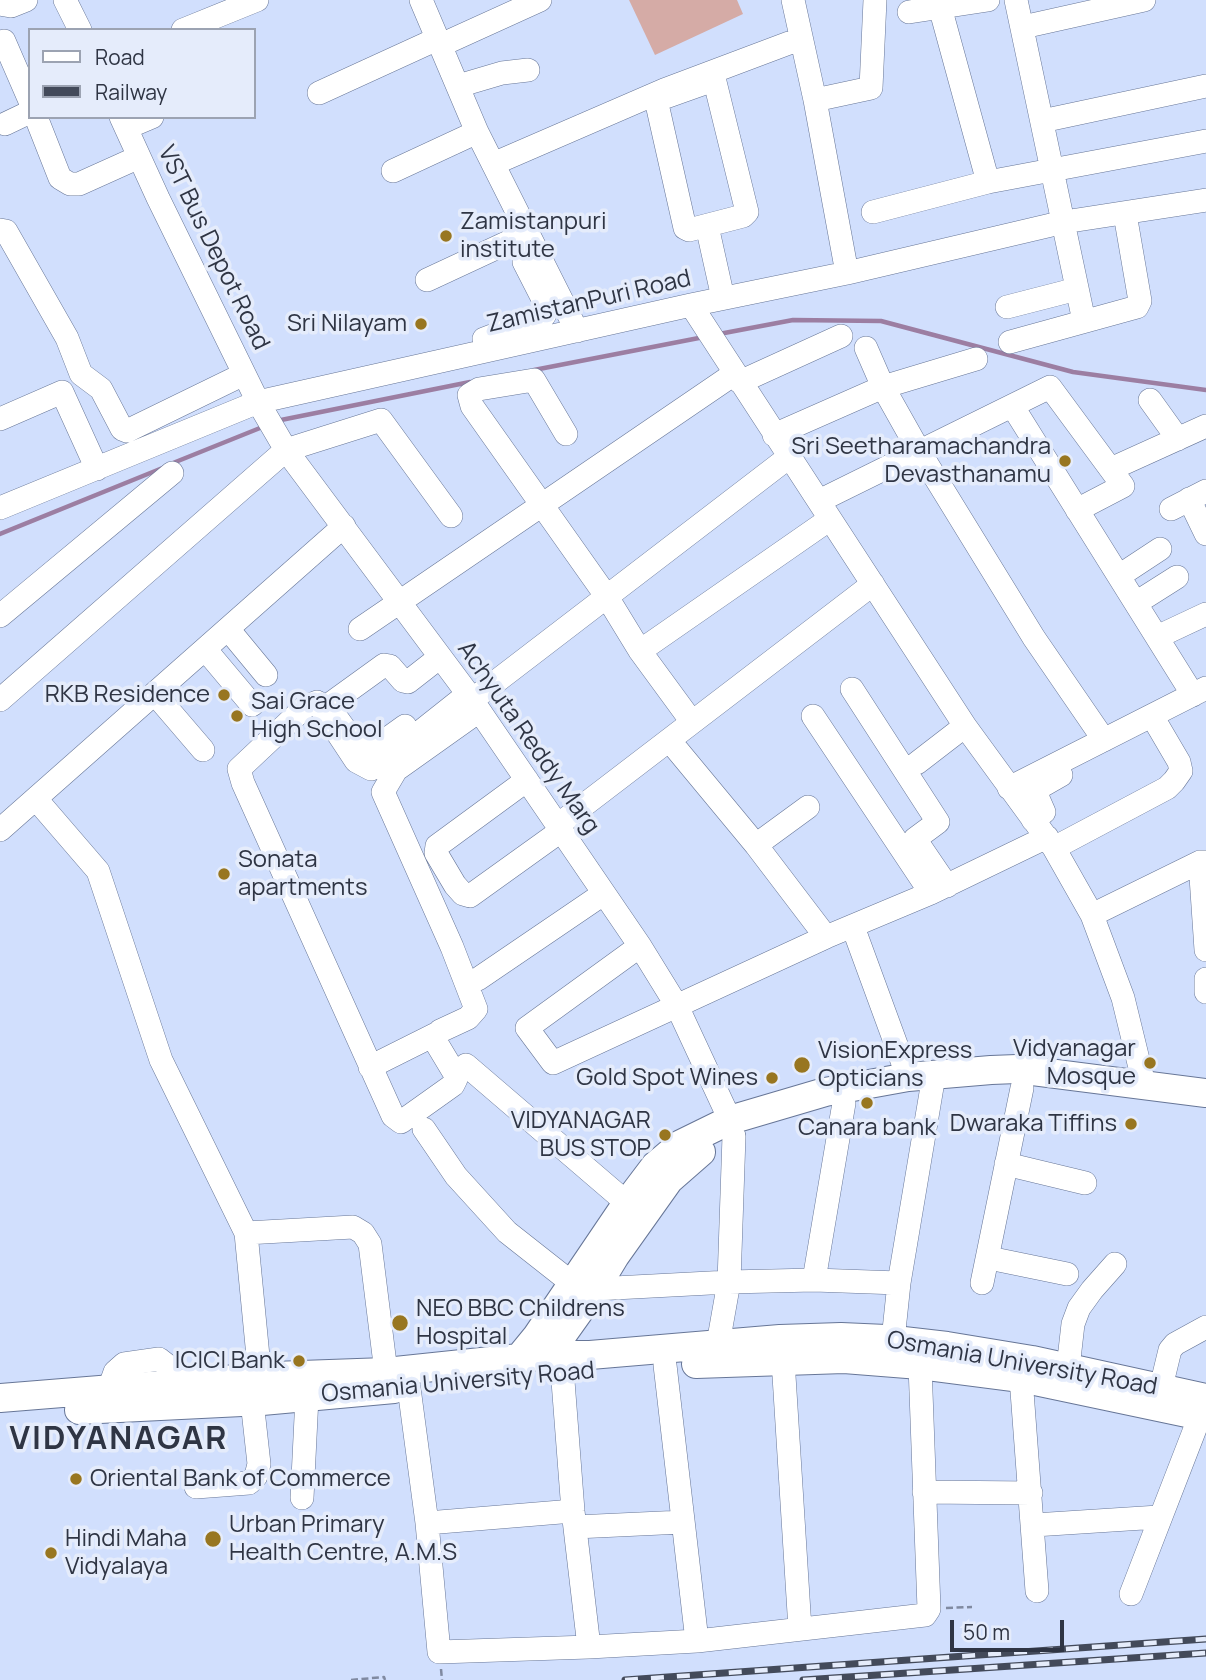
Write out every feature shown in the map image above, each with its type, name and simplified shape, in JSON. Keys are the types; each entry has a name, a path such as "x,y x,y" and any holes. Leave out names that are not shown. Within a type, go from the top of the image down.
{"main road":[{"path":"543,1365 537,1336 615,1255 681,1167 732,1128 825,1092 1017,1069 1206,1093"},
{"path":"543,1365 568,1326 584,1287 590,1260 627,1203 655,1166 694,1136 844,1103 920,1082 1022,1088 1206,1110"},
{"path":"568,1326 590,1355"},
{"name":"Osmania University Road","path":"0,1398 173,1384 256,1389 307,1397 409,1388 590,1355 841,1337 893,1340 971,1350 1068,1368 1161,1387 1204,1410"},
{"name":"Osmania University Road","path":"0,1414 256,1389 386,1372 543,1365 665,1365 844,1359 920,1365 1021,1378 1204,1410"}],"street":[{"path":"65,0 79,28"},
{"path":"193,28 214,24 257,0"},
{"path":"421,0 551,297 544,316 518,336 484,340"},
{"path":"319,93 540,0"},
{"path":"793,0 816,100 847,273"},
{"path":"816,100 871,88 875,0"},
{"path":"909,12 988,0"},
{"path":"1016,0 1084,321"},
{"path":"1023,27 1119,3 1144,0"},
{"path":"940,7 988,182"},
{"path":"8,14 28,93"},
{"path":"493,164 664,90 789,43"},
{"path":"458,86 502,73 528,70"},
{"path":"715,82 747,212 743,216 707,226 689,230 685,228 657,104 663,98 715,82"},
{"path":"1042,121 1206,86"},
{"path":"5,124 28,113"},
{"path":"37,119 60,178 70,184 79,184 139,157"},
{"path":"123,123 142,119"},
{"name":"VST Bus Depot Road","path":"123,123 261,407"},
{"path":"393,171 477,132"},
{"path":"873,212 988,182 1206,141"},
{"name":"ZamistanPuri Road","path":"0,508 261,407 518,336 577,331 696,313 723,298 847,273 1064,222 1206,200"},
{"path":"1010,342 1137,307 1140,301 1125,214"},
{"path":"707,226 723,298"},
{"path":"0,230 6,231 67,338 81,374 101,389 121,429 127,430 244,374"},
{"path":"427,280 525,234"},
{"path":"524,262 577,331"},
{"path":"1007,307 1077,289"},
{"path":"696,313 965,726 1045,835 1092,915 1123,998 1144,1084"},
{"path":"360,629 732,371 841,336"},
{"path":"866,348 883,387 919,452 1034,638 1104,740"},
{"path":"774,435 883,387 976,359"},
{"path":"566,433 534,380 479,389 469,395 472,405 607,597 640,652 692,722"},
{"path":"640,652 825,510 919,452 1050,387 1123,486 1077,510"},
{"path":"0,419 62,392 97,470"},
{"path":"1150,400 1178,439"},
{"name":"Achyuta Reddy Marg","path":"261,407 281,441 399,600 434,662 466,697 527,780 640,946 677,1006 732,1128"},
{"path":"1013,407 1077,510 1142,600 1157,637 1199,692 1155,721 1043,784 1037,796 1045,812 1045,835"},
{"path":"0,700 281,441 381,420 451,516"},
{"path":"1111,469 1206,426"},
{"path":"434,662 408,681 403,681 390,666 384,665 330,704 331,710 360,750 370,751 466,697 607,597 789,457"},
{"path":"0,616 172,473"},
{"path":"1189,500 1206,534"},
{"path":"0,830 344,526"},
{"path":"1124,573 1160,549"},
{"path":"1142,600 1177,577"},
{"path":"527,780 437,846 436,853 463,894 470,896 668,740 873,584"},
{"path":"1157,637 1206,614"},
{"path":"228,629 266,675"},
{"path":"205,649 252,705"},
{"path":"852,690 938,822 915,839 939,890"},
{"path":"155,694 203,750"},
{"path":"436,1034 436,1045 456,1079 453,1085 405,1121 396,1121 239,774 241,765 305,707 317,702 356,761 382,775 396,770 466,697"},
{"path":"813,716 939,890"},
{"path":"1009,788 1104,740 1155,721"},
{"path":"640,946 527,1028 553,1063 826,937 939,890 1045,835 1167,788 1181,771 1179,762 1155,721"},
{"path":"917,763 965,726"},
{"path":"668,740 756,845 826,937"},
{"path":"370,1067 468,1018 476,1009 452,947 383,792 382,775"},
{"path":"36,799 98,871 161,1060 247,1241 259,1464 256,1476 249,1483 196,1487"},
{"path":"756,845 808,807"},
{"path":"1092,915 1203,862 1206,950"},
{"path":"478,979 603,894"},
{"path":"853,927 920,1082 893,1340"},
{"path":"1206,979 1206,992"},
{"path":"466,1065 627,1203"},
{"path":"982,1283 1022,1088"},
{"path":"814,1280 844,1103"},
{"path":"718,1344 729,1282 732,1128"},
{"path":"424,1129 456,1176 507,1232 584,1287 814,1280 899,1283"},
{"path":"1006,1164 1085,1183"},
{"path":"247,1241 353,1227 363,1233 370,1244 386,1372"},
{"path":"247,1241 335,1242"},
{"path":"989,1258 1067,1274"},
{"path":"1068,1368 1073,1324 1079,1308 1115,1264"},
{"path":"1161,1387 1170,1350 1175,1344 1206,1327"},
{"path":"783,1360 800,1629"},
{"path":"543,1365 574,1519 589,1647"},
{"path":"665,1365 697,1641"},
{"path":"409,1388 427,1523 440,1661 589,1647 697,1641 923,1616 929,1609 920,1365"},
{"path":"1021,1378 1037,1591"},
{"path":"302,1499 307,1397"},
{"path":"1131,1594 1159,1517 1204,1410"},
{"path":"924,1492 1031,1493"},
{"path":"1034,1525 1159,1517"},
{"path":"427,1523 574,1519 683,1522"}],"path":[{"path":"929,1609 972,1607"},
{"path":"440,1661 442,1680"},
{"path":"354,1679 384,1676 384,1680"}],"shaded area":[{"path":"629,0 737,0 743,14 655,55"}],"waterway":[{"path":"719,334 793,320 881,321 1073,372 1206,390"},
{"path":"534,370 704,337"},
{"path":"276,421 470,382"},
{"path":"173,463 265,426"},
{"path":"0,534 165,467"}],"railway":[{"path":"625,1680 1206,1639"},
{"path":"803,1680 1206,1653"}],"place":[{"name":"Zamistanpuri institute","path":"446,236"},
{"name":"Sri Nilayam","path":"421,324"},
{"name":"Sri Seetharamachandra Devasthanamu","path":"1065,461"},
{"name":"RKB Residence","path":"224,695"},
{"name":"Sai Grace High School","path":"237,716"},
{"name":"Sonata apartments","path":"224,874"},
{"name":"Vidyanagar Mosque","path":"1150,1063"},
{"name":"VisionExpress Opticians","path":"802,1065"},
{"name":"Gold Spot Wines","path":"772,1078"},
{"name":"Canara bank","path":"867,1103"},
{"name":"Dwaraka Tiffins","path":"1131,1124"},
{"name":"VIDYANAGAR BUS STOP","path":"665,1135"},
{"name":"NEO BBC Childrens Hospital","path":"400,1323"},
{"name":"ICICI Bank","path":"299,1361"},
{"name":"Oriental Bank of Commerce","path":"76,1479"},
{"name":"Urban Primary Health Centre, A.M.S","path":"213,1539"},
{"name":"Hindi Maha Vidyalaya","path":"51,1553"}],"district":[{"name":"VIDYANAGAR","path":"119,1440"}]}
